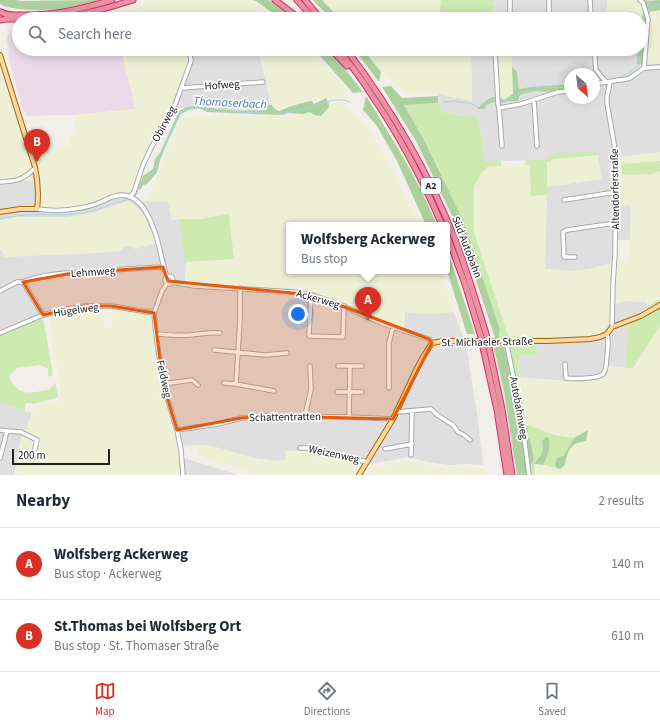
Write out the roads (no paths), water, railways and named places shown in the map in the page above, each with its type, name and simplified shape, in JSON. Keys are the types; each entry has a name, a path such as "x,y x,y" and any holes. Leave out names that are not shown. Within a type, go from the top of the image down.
{"highway":[{"path":"64,12 83,9 112,0"},
{"path":"90,12 124,0"},
{"path":"92,12 133,0"},
{"path":"275,0 291,12"},
{"path":"297,0 308,12"},
{"path":"305,0 316,12"},
{"path":"0,11 7,15 12,15"},
{"path":"0,20 12,19"},
{"path":"338,56 361,80"},
{"name":"Süd Autobahn","path":"343,56 382,109 412,161 441,222"},
{"name":"Süd Autobahn","path":"351,56 401,130 417,158 447,222"},
{"name":"Süd Autobahn","path":"450,229 470,282 484,337 482,343 497,410 507,475"},
{"name":"Süd Autobahn","path":"450,244 484,337 488,344 502,409 512,475"}],"main road":[{"path":"0,11 0,20"},
{"path":"0,55 35,168 38,185 37,209 20,209 0,212"},
{"path":"607,334 612,327 641,316 660,305"},
{"name":"St. Michaeler Straße","path":"359,475 394,419 416,370 432,343 443,341 548,341 590,339 607,334"}],"street":[{"path":"510,0 510,12"},
{"path":"549,12 550,0"},
{"path":"590,0 591,12"},
{"path":"643,1 646,12"},
{"name":"Obirweg","path":"131,196 134,192 148,154 169,117 182,88 191,61 190,56"},
{"path":"495,56 502,146"},
{"path":"595,56 597,73 606,81"},
{"path":"644,68 645,56"},
{"path":"600,82 630,78 644,68 660,68"},
{"name":"Altendorferstraße","path":"606,81 607,103 614,143 616,167 616,223 612,327"},
{"name":"Hofweg","path":"182,88 263,82"},
{"path":"499,108 564,91"},
{"path":"534,100 537,146"},
{"path":"0,182 21,179 35,168"},
{"path":"564,200 616,192"},
{"path":"37,209 56,211 79,209 97,204 112,197 122,195 131,196 139,202 153,226 158,241 163,267 167,277 165,280 166,283 170,284 173,280 171,277 167,277"},
{"path":"575,257 564,257 563,232 567,230 616,223"},
{"name":"Lehmweg","path":"0,291 17,282 23,282 46,276 163,267"},
{"path":"23,282 43,315"},
{"name":"Ackerweg","path":"172,282 194,286 294,292 311,295 344,306 381,323 429,339 432,343"},
{"name":"Feldweg","path":"166,283 154,313 164,384 177,430 182,475"},
{"path":"236,384 240,320 240,288"},
{"path":"311,295 309,336 343,337 344,306"},
{"name":"Hügelweg","path":"0,333 43,315 84,306 111,306 154,313"},
{"path":"388,388 388,343 393,327"},
{"path":"156,334 174,336 209,332 220,333"},
{"path":"565,364 566,378 581,379 601,376 604,374 608,338 607,334"},
{"name":"Autobahnweg","path":"506,341 521,412 530,475"},
{"path":"214,350 265,355 288,353"},
{"path":"305,416 311,389 310,366"},
{"path":"338,366 362,366"},
{"path":"349,417 350,366"},
{"path":"164,384 192,380 198,385"},
{"path":"224,383 274,391"},
{"path":"337,392 362,392"},
{"path":"397,412 431,409 453,426 458,432 470,440"},
{"path":"411,455 412,411"},
{"name":"Schattentratten","path":"177,430 218,424 241,418 270,416 394,419"},
{"path":"0,430 21,432 37,440 33,457"},
{"path":"0,458 7,431"},
{"path":"385,449 412,444"},
{"name":"Weizenweg","path":"300,448 315,449 367,462"}],"waterway":[{"path":"648,0 649,7"},
{"name":"Thomaserbach","path":"647,11 650,8 660,4"},
{"name":"Thomaserbach","path":"606,80 624,76 631,71 639,65 639,56"},
{"name":"Thomaserbach","path":"499,100 507,100 517,94 540,87 564,88"},
{"name":"Thomaserbach","path":"443,102 455,101 472,104 480,108 496,99"},
{"name":"Thomaserbach","path":"135,196 144,180 154,171 180,113 188,108 279,114 305,109 333,100 344,100 350,102"},
{"name":"Thomaserbach","path":"0,219 29,215 67,215 81,213 93,211 130,199"}],"place":[{"name":"St.Thomas bei Wolfsberg Ort","path":"37,162"},
{"name":"Wolfsberg Ackerweg","path":"368,320"}]}
